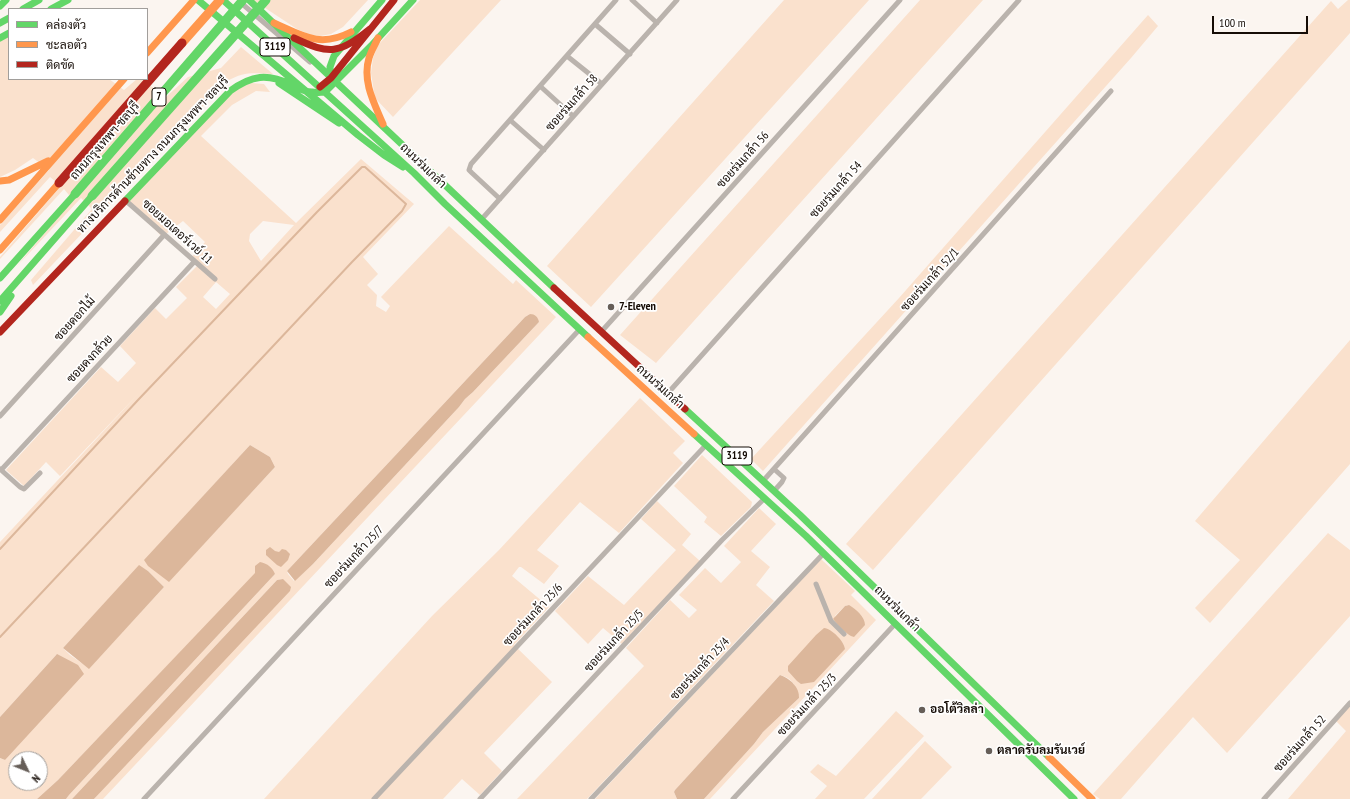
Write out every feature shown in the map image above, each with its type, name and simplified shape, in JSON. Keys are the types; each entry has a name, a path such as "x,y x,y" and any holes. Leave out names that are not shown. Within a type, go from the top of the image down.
{"main road":[{"path":"0,6 6,0"},
{"path":"25,8 39,0"},
{"path":"53,8 68,0"},
{"path":"148,52 194,0"},
{"path":"198,0 247,40 301,89 349,129 384,157 414,173"},
{"name":"ถนนกรุงเทพฯ-ชลบุรี","path":"0,278 243,0"},
{"name":"ถนนร่มเกล้า","path":"249,0 274,22 481,220 774,491 873,585 1092,799"},
{"path":"0,301 266,0"},
{"path":"323,90 378,38 414,0"},
{"name":"ถนนร่มเกล้า","path":"224,2 414,173 445,204 824,553 1074,799"},
{"name":"ถนนกรุงเทพฯ-ชลบุรี","path":"0,250 224,2"},
{"path":"333,80 388,2"},
{"path":"274,22 307,38 324,41 343,37 388,2"},
{"path":"333,80 329,69 330,63 338,50 356,28"},
{"path":"286,34 314,48 338,50 350,44 370,29"},
{"path":"378,38 369,57 366,79 385,128"},
{"path":"260,77 275,81 349,129"},
{"name":"ทางบริการด้านซ้ายทาง ถนนกรุงเทพฯ-ชลบุรี","path":"0,332 125,200 238,84 248,79 273,77 312,92 323,90"},
{"path":"0,220 123,80"},
{"path":"0,181 9,180 54,157"},
{"path":"0,312 38,257"}],"street":[{"path":"238,0 300,54 333,80"},
{"path":"500,199 472,173 469,166 616,0"},
{"path":"632,0 657,23"},
{"name":"ซอยร่มเกล้า 58","path":"481,220 677,0"},
{"name":"ซอยร่มเกล้า 56","path":"601,332 900,0"},
{"name":"ซอยร่มเกล้า 54","path":"668,393 1019,0"},
{"path":"595,24 630,54"},
{"path":"567,56 602,84"},
{"path":"540,86 574,116"},
{"name":"ซอยร่มเกล้า 52/1","path":"763,481 1111,91"},
{"path":"510,120 544,150"},
{"name":"ซอยมอเตอร์เวย์ 11","path":"125,200 214,279"},
{"name":"ซอยดอกไม้","path":"0,416 164,235"},
{"name":"ซอยดงกล้วย","path":"1,470 194,262"},
{"name":"ซอยร่มเกล้า 25/7","path":"144,799 580,329"},
{"name":"ซอยร่มเกล้า 25/6","path":"374,799 706,445"},
{"path":"774,469 784,478 774,491"},
{"path":"1,470 24,489 40,473"},
{"name":"ซอยร่มเกล้า 25/5","path":"480,799 717,546 765,498"},
{"name":"ซอยร่มเกล้า 25/4","path":"592,799 824,553"},
{"path":"816,584 831,621 844,634"},
{"name":"ซอยร่มเกล้า 25/3","path":"733,799 895,624"},
{"name":"ซอยร่มเกล้า 52","path":"1264,799 1350,703"}],"shaded area":[{"path":"253,0 368,0 343,27 331,34 315,37 297,29"},
{"path":"420,0 501,0 393,117 375,98 371,73 373,58 378,45"},
{"path":"784,0 869,0 591,307 547,266"},
{"path":"920,0 983,0 656,363 620,335"},
{"path":"1350,0 1350,33 873,570 846,544 1331,1 1338,9"},
{"path":"1148,15 1158,26 1131,58 763,471 751,459 899,298"},
{"path":"8,36 8,80 110,80 124,90 136,80 142,80 166,97 188,77 221,68 241,47 273,74 244,74 227,81 33,285 31,280 92,209 81,198 16,267 73,200 64,189 0,259 0,257 61,186 50,177 0,232 0,225 49,170 33,158 15,170 0,177 0,41"},
{"path":"251,83 264,84 270,92 256,91 232,105 201,136 296,223 361,159 414,204 363,257 378,274 367,285 377,295 376,306 386,312 390,306 381,297 449,226 513,284 516,280 556,317 103,799 94,799 283,579 277,580 72,799 66,799 275,574 255,566 256,573 48,789 48,751 9,751 57,654 0,717 0,542 140,392 60,476 46,462 24,486 6,470 101,367 118,382 136,363 120,346 155,308 166,319 187,298 176,287 197,266 190,259 205,242 183,221 162,237 128,201 237,88","holes":["263,221 294,225 261,261 249,241 250,234","216,282 230,294 216,309 203,297","530,314 539,322 465,399 313,564 294,581 287,571 525,317","250,445 270,457 275,467 169,581 145,560","139,566 148,571 164,587 89,668 70,655 63,648"]},
{"path":"530,314 536,316 539,322 465,399 313,564 295,581 287,571 525,317"},
{"path":"1350,340 1350,464 1210,623 1195,608 1240,560 1195,521"},
{"path":"640,398 685,441 673,453 683,463 619,533 580,502 537,550 559,566 544,584 521,567 519,567 512,576 549,607 514,645 552,682 484,753 502,771 480,795 462,779 443,799 264,799 432,616 499,550"},
{"path":"250,445 270,457 275,467 169,582 148,566 144,560"},
{"path":"702,455 752,502 751,507 721,536 704,522 707,517 674,486"},
{"path":"657,501 691,534 682,545 700,561 622,644 603,628 588,644 555,611 588,576 624,605 676,550 641,519"},
{"path":"759,508 776,524 751,551 770,567 756,585 774,601 587,799 517,799 644,666 626,648 670,600 689,618 697,610 679,595 705,568 721,583 741,562 724,546"},
{"path":"1328,533 1350,550 1350,616 1227,753 1193,717 1121,799 1100,799 1093,794"},
{"path":"270,547 279,552 282,549 286,550 290,554 288,560 281,567 266,555 266,550"},
{"path":"821,559 855,591 851,595 876,620 710,799 704,799 763,732 799,698 795,687 788,678 780,675 675,790 674,792 677,799 595,799","holes":["849,605 854,636 847,634 842,629 835,616 845,606"]},
{"path":"260,562 265,564 273,569 275,574 66,799 37,799 46,791 48,791 48,789 255,573 255,566"},
{"path":"139,565 148,571 164,587 89,669 63,648"},
{"path":"283,579 291,587 290,591 94,799 72,799 277,580"},
{"path":"849,605 860,614 865,622 865,625 854,637 845,632 833,619 845,606"},
{"path":"824,628 837,636 845,649 814,682 801,684 788,671 788,666"},
{"path":"57,654 78,665 84,674 13,751 8,751 8,757 5,760 0,758 0,717"},
{"path":"780,675 787,678 794,684 798,691 799,698 763,732 704,799 677,799 674,792 675,790"},
{"path":"1350,703 1350,799 1288,799 1346,731 1335,720"},
{"path":"896,711 924,736 864,799 815,799 827,786 810,772 818,764 836,776"},
{"path":"925,741 952,767 921,799 872,799"},
{"path":"8,754 8,791 46,791 37,799 0,799 0,758 5,760"}],"waterway":[{"path":"0,549 138,400 317,212 362,167 365,167 406,204 402,211 352,262 0,637"}],"traffic: fast":[{"path":"0,6 6,0"},
{"path":"25,8 39,0"},
{"path":"53,8 68,0"},
{"path":"198,0 358,135 384,155 403,167"},
{"path":"223,0 414,173 445,204 588,337"},
{"path":"75,194 243,0"},
{"path":"249,0 554,288"},
{"path":"92,196 266,0"},
{"path":"331,78 330,67 334,56 382,0"},
{"path":"125,201 230,91 245,82 267,77 283,81 302,90 325,92 371,46 413,0"},
{"path":"0,23 8,19"},
{"path":"0,38 8,34"},
{"path":"279,83 339,123"},
{"path":"0,278 75,194"},
{"path":"0,301 92,196"},
{"path":"0,312 11,296"},
{"path":"685,409 800,515 1049,757"},
{"path":"694,434 806,536 1074,799"}],"traffic: slow":[{"path":"148,52 194,0"},
{"path":"182,43 220,0"},
{"path":"274,23 303,36 321,40 340,37 351,32"},
{"path":"378,38 369,58 367,75 370,92 383,124"},
{"path":"0,220 123,80"},
{"path":"0,181 9,180 48,161"},
{"path":"0,250 59,183"},
{"path":"588,337 694,434"},
{"path":"1049,757 1092,799"}],"traffic: jam":[{"path":"320,87 331,78 394,0"},
{"path":"294,38 306,44 326,49 334,49 350,43 370,29"},
{"path":"59,183 182,43"},
{"path":"0,332 125,201"},
{"path":"554,288 685,409"}],"place":[{"name":"7-Eleven","path":"611,307"},
{"name":"ออโต้วิลล่า","path":"922,710"},
{"name":"ตลาดรับลมรันเวย์","path":"989,751"}]}
